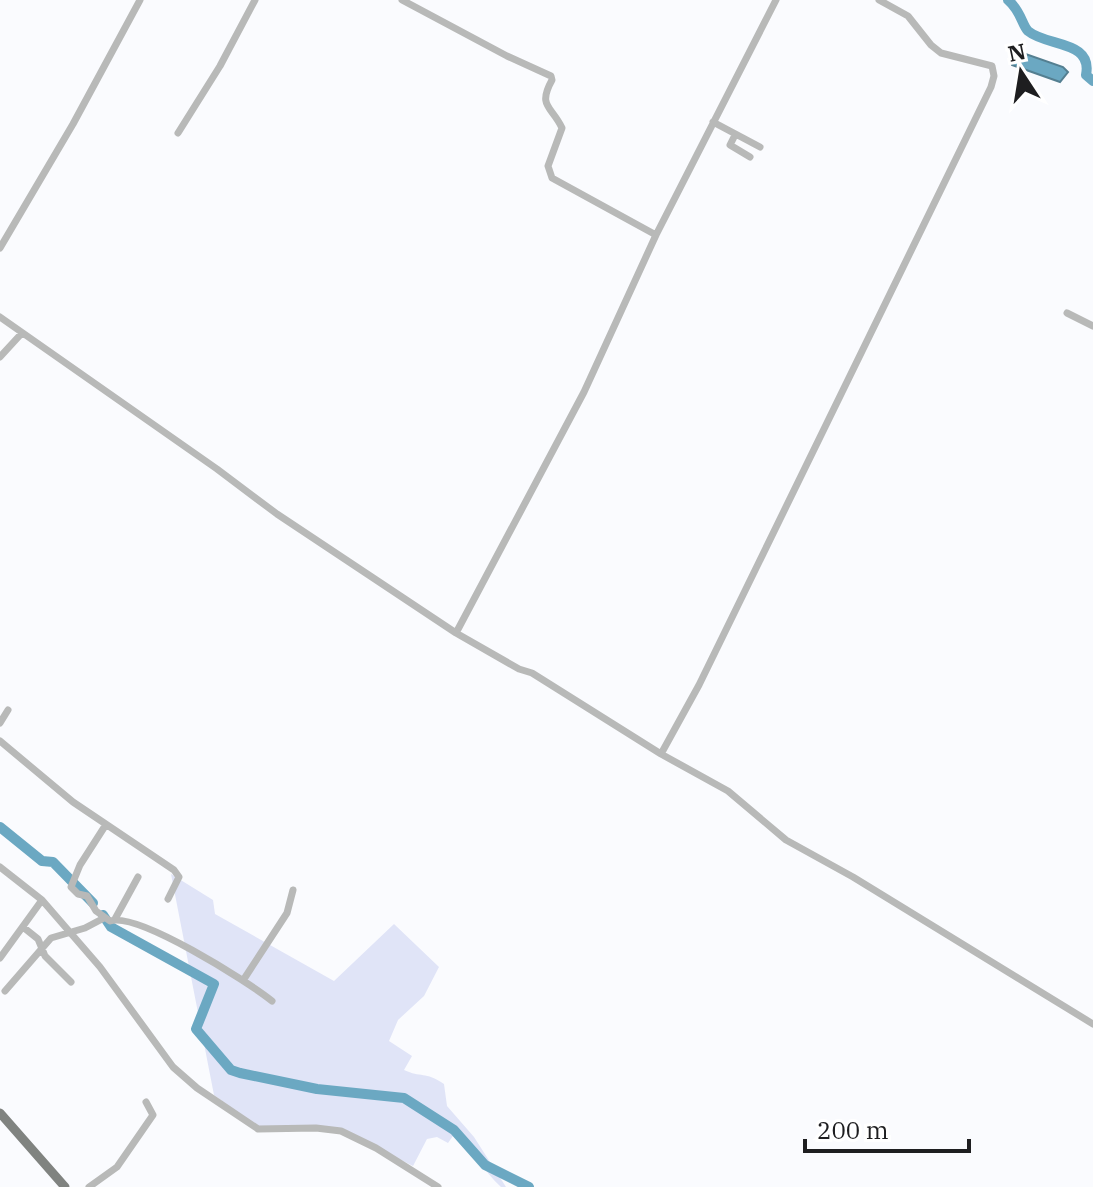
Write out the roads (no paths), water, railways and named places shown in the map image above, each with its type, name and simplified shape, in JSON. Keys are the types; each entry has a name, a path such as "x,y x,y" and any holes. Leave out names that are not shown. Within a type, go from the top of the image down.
{"main road":[{"path":"0,1113 65,1187"}],"street":[{"path":"0,248 73,124 140,0"},
{"path":"178,133 220,66 255,0"},
{"path":"402,0 551,76 544,101 562,128 548,166 552,178 656,235"},
{"path":"456,633 584,392 656,235 775,0"},
{"path":"661,754 699,685 991,87 994,76 992,66 941,53 908,16 879,0"},
{"path":"713,122 760,147"},
{"path":"735,135 730,145 750,157"},
{"path":"1067,313 1093,326"},
{"path":"0,317 277,514 456,633 519,669 532,673 661,754 728,791 786,840 853,877 1093,1024"},
{"path":"0,357 22,333"},
{"path":"0,723 8,710"},
{"path":"0,741 105,826 174,870 179,877 168,899"},
{"path":"105,826 72,879 71,887 78,894 87,896 109,920"},
{"path":"0,867 42,900 100,967 173,1067 197,1088 258,1129 341,1131 376,1148 438,1187"},
{"path":"109,920 138,877"},
{"path":"244,979 287,913 293,890"},
{"path":"0,958 42,900"},
{"path":"5,991 51,938 109,920 133,923 244,979 272,1001"},
{"path":"23,927 38,939 40,948 71,982"},
{"path":"89,1187 117,1167 146,1127 153,1115 146,1102"}],"water":[{"path":"1017,51 1063,67 1068,72 1060,82 1012,65 1011,59"}],"waterway":[{"path":"1008,0 1028,31 1076,50 1083,56 1086,75 1093,81"},
{"path":"0,827 42,861 53,862 93,903"},
{"path":"103,915 111,927 214,984 196,1029 231,1070 317,1089 404,1098 454,1130 485,1165 529,1187"}]}
